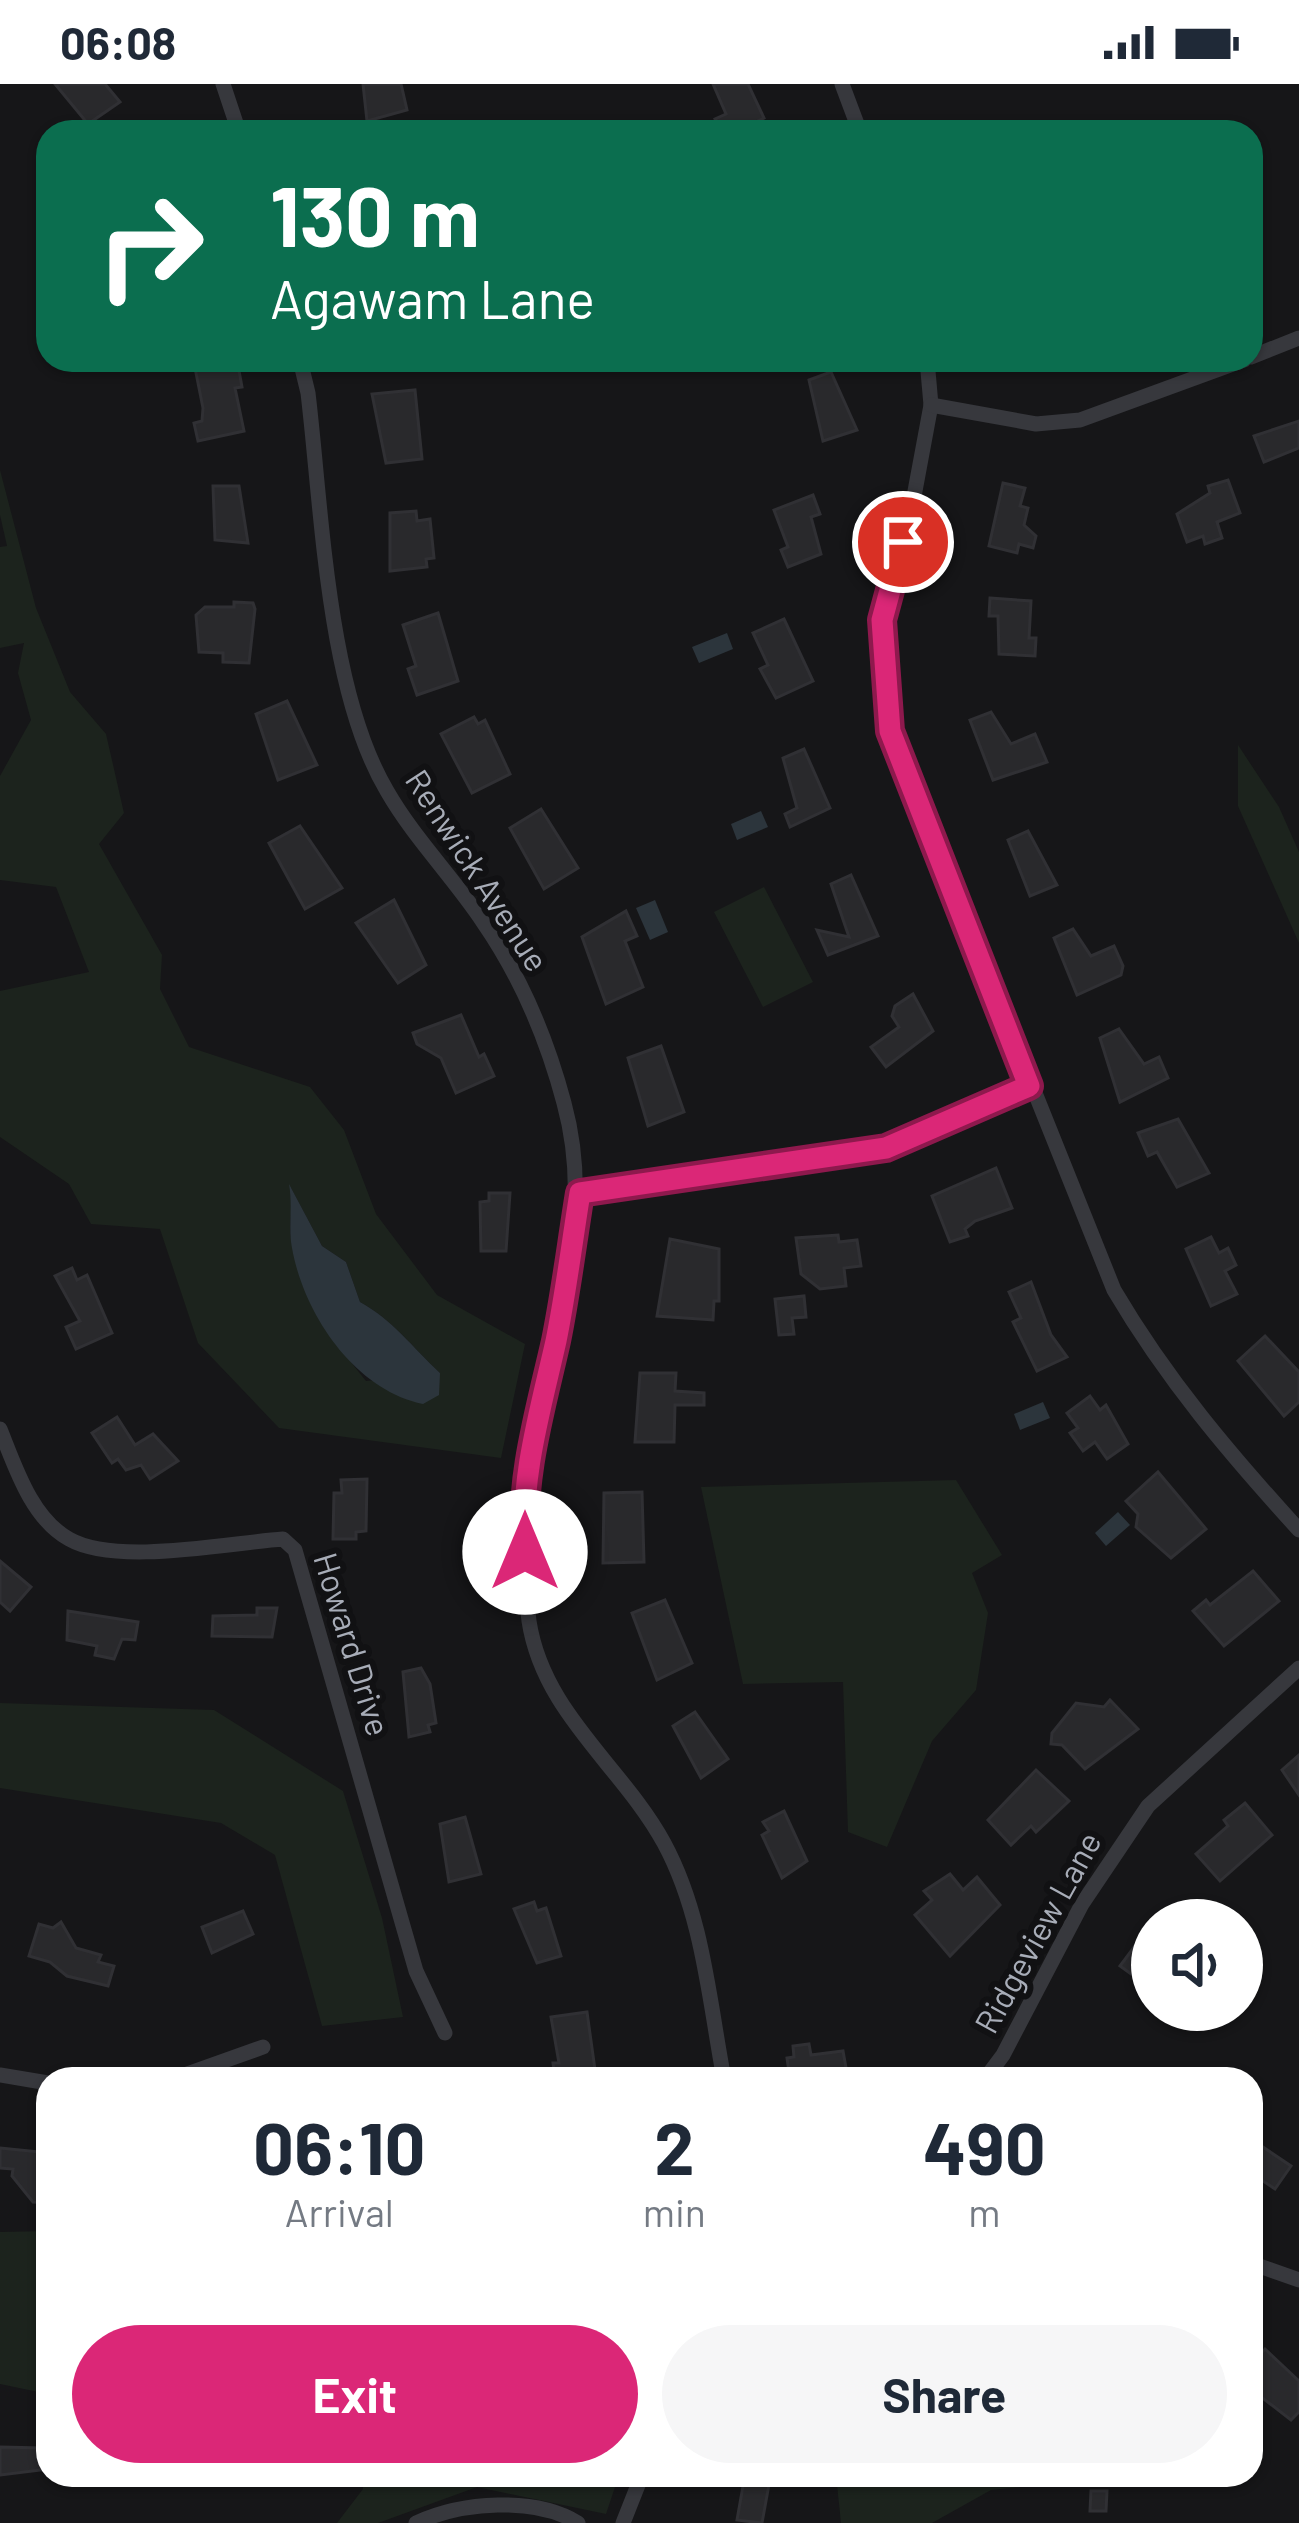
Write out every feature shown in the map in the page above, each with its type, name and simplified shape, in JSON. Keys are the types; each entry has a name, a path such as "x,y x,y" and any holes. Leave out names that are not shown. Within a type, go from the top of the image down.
{"street":[{"path":"224,84 234,120"},
{"path":"842,84 856,120"},
{"path":"1263,353 1299,338"},
{"name":"Renwick Avenue","path":"302,372 332,601 357,724 385,789 483,922 520,985 566,1108 580,1193 556,1340 532,1432 522,1516 530,1623 541,1670 560,1704 662,1838 683,1881 722,2067"},
{"path":"928,372 931,405 910,518 882,620 890,731 1114,1290 1157,1364 1205,1427 1299,1530"},
{"path":"931,405 1036,424 1080,420 1212,372"},
{"path":"580,1193 886,1148 1029,1086"},
{"name":"Howard Drive","path":"0,1429 32,1502 67,1539 110,1552 283,1539 295,1550 416,1971 445,2033"},
{"name":"Ridgeview Lane","path":"994,2067 1082,1904 1148,1806 1299,1668"},
{"path":"207,2067 263,2047"},
{"path":"0,2075 36,2082"},
{"path":"1263,2267 1299,2280"},
{"path":"623,2523 637,2487"},
{"path":"416,2523 480,2506 522,2506 578,2523"}],"shaded area":[{"path":"0,470 36,608 70,692 106,734 124,813 99,844 162,955 160,989 189,1047 310,1087 344,1130 376,1214 437,1295 525,1344 501,1458 279,1428 198,1343 160,1229 91,1224 69,1184 0,1137 0,991 89,972 56,887 0,880 0,776 31,720 18,673 24,643 0,648 0,547 7,546 0,515","holes":["291,1188 322,1246 346,1262 360,1302 440,1373 366,1381 331,1334 304,1283 291,1239"]},
{"path":"727,633 733,649 699,663 692,647"},
{"path":"1238,745 1279,807 1299,852 1299,943 1238,806"},
{"path":"761,811 768,827 737,840 731,824"},
{"path":"764,887 813,982 763,1007 714,912"},
{"path":"655,900 668,932 650,940 636,908"},
{"path":"289,1184 322,1246 346,1262 360,1302 440,1373 439,1395 423,1404 398,1396 376,1383 336,1346 298,1273 291,1240"},
{"path":"1043,1402 1050,1418 1020,1430 1014,1414"},
{"path":"956,1480 1002,1555 972,1573 988,1613 976,1690 932,1741 887,1847 848,1832 843,1682 743,1684 701,1487"},
{"path":"1118,1512 1130,1525 1106,1546 1095,1533"},
{"path":"0,1703 214,1710 343,1791 382,1918 403,2017 322,2026 275,1855 221,1823 0,1788"},
{"path":"36,2231 36,2392 0,2384 0,2232"},
{"path":"477,2487 378,2523 337,2523 363,2489"},
{"path":"477,2487 615,2487 606,2514"},
{"path":"837,2487 1022,2487 991,2490 932,2523 841,2523"}],"building":[{"path":"55,84 105,84 120,102 94,120 85,120"},
{"path":"363,84 401,84 407,110 367,120"},
{"path":"713,84 748,84 764,118 715,120 726,114"},
{"path":"196,372 239,372 242,387 235,388 244,431 198,441 194,423 202,421"},
{"path":"831,372 857,430 823,441 809,380"},
{"path":"415,390 422,459 386,463 372,394"},
{"path":"1299,421 1299,448 1264,462 1254,436"},
{"path":"1228,480 1240,513 1217,522 1222,538 1205,544 1203,536 1187,542 1177,514 1210,493 1208,486"},
{"path":"1003,483 1025,488 1020,506 1028,508 1024,525 1036,536 1033,548 1019,544 1017,553 989,546"},
{"path":"213,486 239,486 248,543 215,540"},
{"path":"813,495 820,514 811,517 821,554 788,567 781,550 788,547 774,510"},
{"path":"416,511 417,521 430,519 434,558 426,559 427,567 390,571 390,513"},
{"path":"990,598 1031,601 1029,638 1036,638 1035,656 999,654 998,616 989,616"},
{"path":"234,602 253,603 255,609 249,663 223,662 223,653 199,652 196,615 205,607 234,607"},
{"path":"438,613 458,681 417,695 408,669 416,666 403,625"},
{"path":"784,619 813,681 776,698 760,669 768,665 753,633"},
{"path":"287,701 317,765 278,780 256,714"},
{"path":"991,712 1011,744 1035,734 1047,762 993,780 970,720"},
{"path":"474,717 478,724 485,720 510,774 472,793 441,734"},
{"path":"804,749 830,808 790,827 785,814 797,808 783,758"},
{"path":"541,809 578,868 544,889 510,828"},
{"path":"300,826 342,888 305,909 269,843"},
{"path":"1028,831 1057,885 1030,896 1008,840"},
{"path":"851,875 878,936 828,955 817,930 849,937 831,884"},
{"path":"394,900 426,965 398,983 356,923"},
{"path":"626,911 637,936 625,941 643,987 606,1004 582,937"},
{"path":"1073,929 1091,956 1114,946 1123,966 1121,975 1077,995 1054,938"},
{"path":"913,994 933,1031 886,1067 871,1047 899,1027 892,1016 895,1006"},
{"path":"461,1015 479,1057 484,1054 494,1076 456,1093 441,1058 417,1044 413,1033"},
{"path":"1119,1029 1144,1064 1159,1057 1168,1078 1120,1102 1100,1038"},
{"path":"661,1046 684,1112 648,1126 628,1058"},
{"path":"1178,1119 1209,1173 1177,1187 1157,1152 1148,1156 1138,1133"},
{"path":"996,1168 1012,1208 975,1221 965,1229 968,1236 950,1242 932,1196"},
{"path":"489,1193 510,1193 506,1251 481,1251 480,1202 489,1201"},
{"path":"838,1235 839,1242 857,1240 861,1266 844,1268 846,1286 820,1289 801,1274 796,1238"},
{"path":"1211,1237 1219,1253 1228,1248 1236,1265 1225,1271 1237,1294 1211,1306 1186,1249"},
{"path":"670,1239 719,1249 719,1301 714,1301 713,1320 657,1316"},
{"path":"72,1268 77,1280 87,1275 112,1333 76,1349 66,1327 80,1321 55,1276"},
{"path":"1031,1282 1051,1335 1067,1357 1037,1371 1013,1322 1021,1318 1009,1292"},
{"path":"804,1296 806,1317 792,1318 794,1334 779,1335 775,1299"},
{"path":"1265,1336 1299,1372 1299,1402 1284,1416 1238,1361"},
{"path":"640,1373 676,1373 675,1391 704,1393 704,1405 675,1405 674,1442 635,1442"},
{"path":"1090,1396 1100,1410 1106,1405 1128,1444 1107,1459 1095,1442 1083,1451 1070,1433 1078,1428 1067,1413"},
{"path":"117,1417 135,1445 153,1434 178,1461 150,1479 141,1465 126,1470 118,1459 112,1463 92,1433"},
{"path":"1158,1472 1206,1529 1171,1558 1136,1527 1138,1514 1126,1501"},
{"path":"367,1479 366,1531 356,1532 356,1539 333,1539 334,1493 342,1493 341,1480"},
{"path":"642,1492 644,1562 603,1563 604,1493"},
{"path":"0,1561 31,1587 10,1611 0,1602"},
{"path":"1253,1571 1279,1601 1224,1646 1193,1611 1206,1600 1210,1605"},
{"path":"665,1600 692,1663 657,1680 632,1613"},
{"path":"257,1608 277,1608 272,1637 212,1636 213,1616 257,1615"},
{"path":"68,1611 138,1622 135,1640 122,1639 114,1659 95,1655 97,1646 67,1640"},
{"path":"421,1668 430,1684 436,1723 428,1725 430,1732 409,1737 403,1672"},
{"path":"1110,1700 1138,1729 1085,1769 1062,1745 1051,1744 1052,1733 1076,1703 1104,1707"},
{"path":"695,1712 728,1759 701,1778 673,1726"},
{"path":"1299,1755 1299,1795 1282,1770"},
{"path":"1036,1770 1069,1801 1036,1832 1031,1826 1011,1845 988,1820"},
{"path":"1245,1803 1272,1835 1220,1881 1196,1854 1228,1826 1224,1820"},
{"path":"784,1811 807,1861 782,1878 762,1835 769,1831 763,1822"},
{"path":"465,1817 481,1874 449,1882 440,1824"},
{"path":"950,1874 963,1890 977,1877 1000,1905 950,1956 915,1915 932,1900 924,1891"},
{"path":"534,1902 537,1911 546,1908 561,1956 537,1963 514,1909"},
{"path":"243,1911 253,1934 212,1953 202,1927"},
{"path":"61,1922 76,1948 101,1955 98,1962 114,1966 108,1986 67,1976 50,1962 29,1956 39,1924 53,1928"},
{"path":"1131,1951 1131,1974 1120,1966"},
{"path":"587,2012 595,2067 554,2067 559,2063 551,2017"},
{"path":"809,2044 811,2055 843,2051 846,2067 788,2067 793,2046"},
{"path":"1263,2147 1291,2166 1275,2189 1263,2181"},
{"path":"0,2148 36,2152 36,2202 12,2176 13,2169 0,2168"},
{"path":"1263,2351 1299,2381 1299,2412 1291,2420 1263,2398"},
{"path":"0,2447 36,2448 36,2471 0,2475"},
{"path":"743,2487 769,2487 762,2523 737,2520"},
{"path":"1091,2491 1107,2491 1106,2511 1090,2511"}],"route":[{"path":"525,1552 522,1516 532,1432 556,1340 580,1193 886,1148 1029,1086 890,731 881,671 882,620 903,542"}]}
